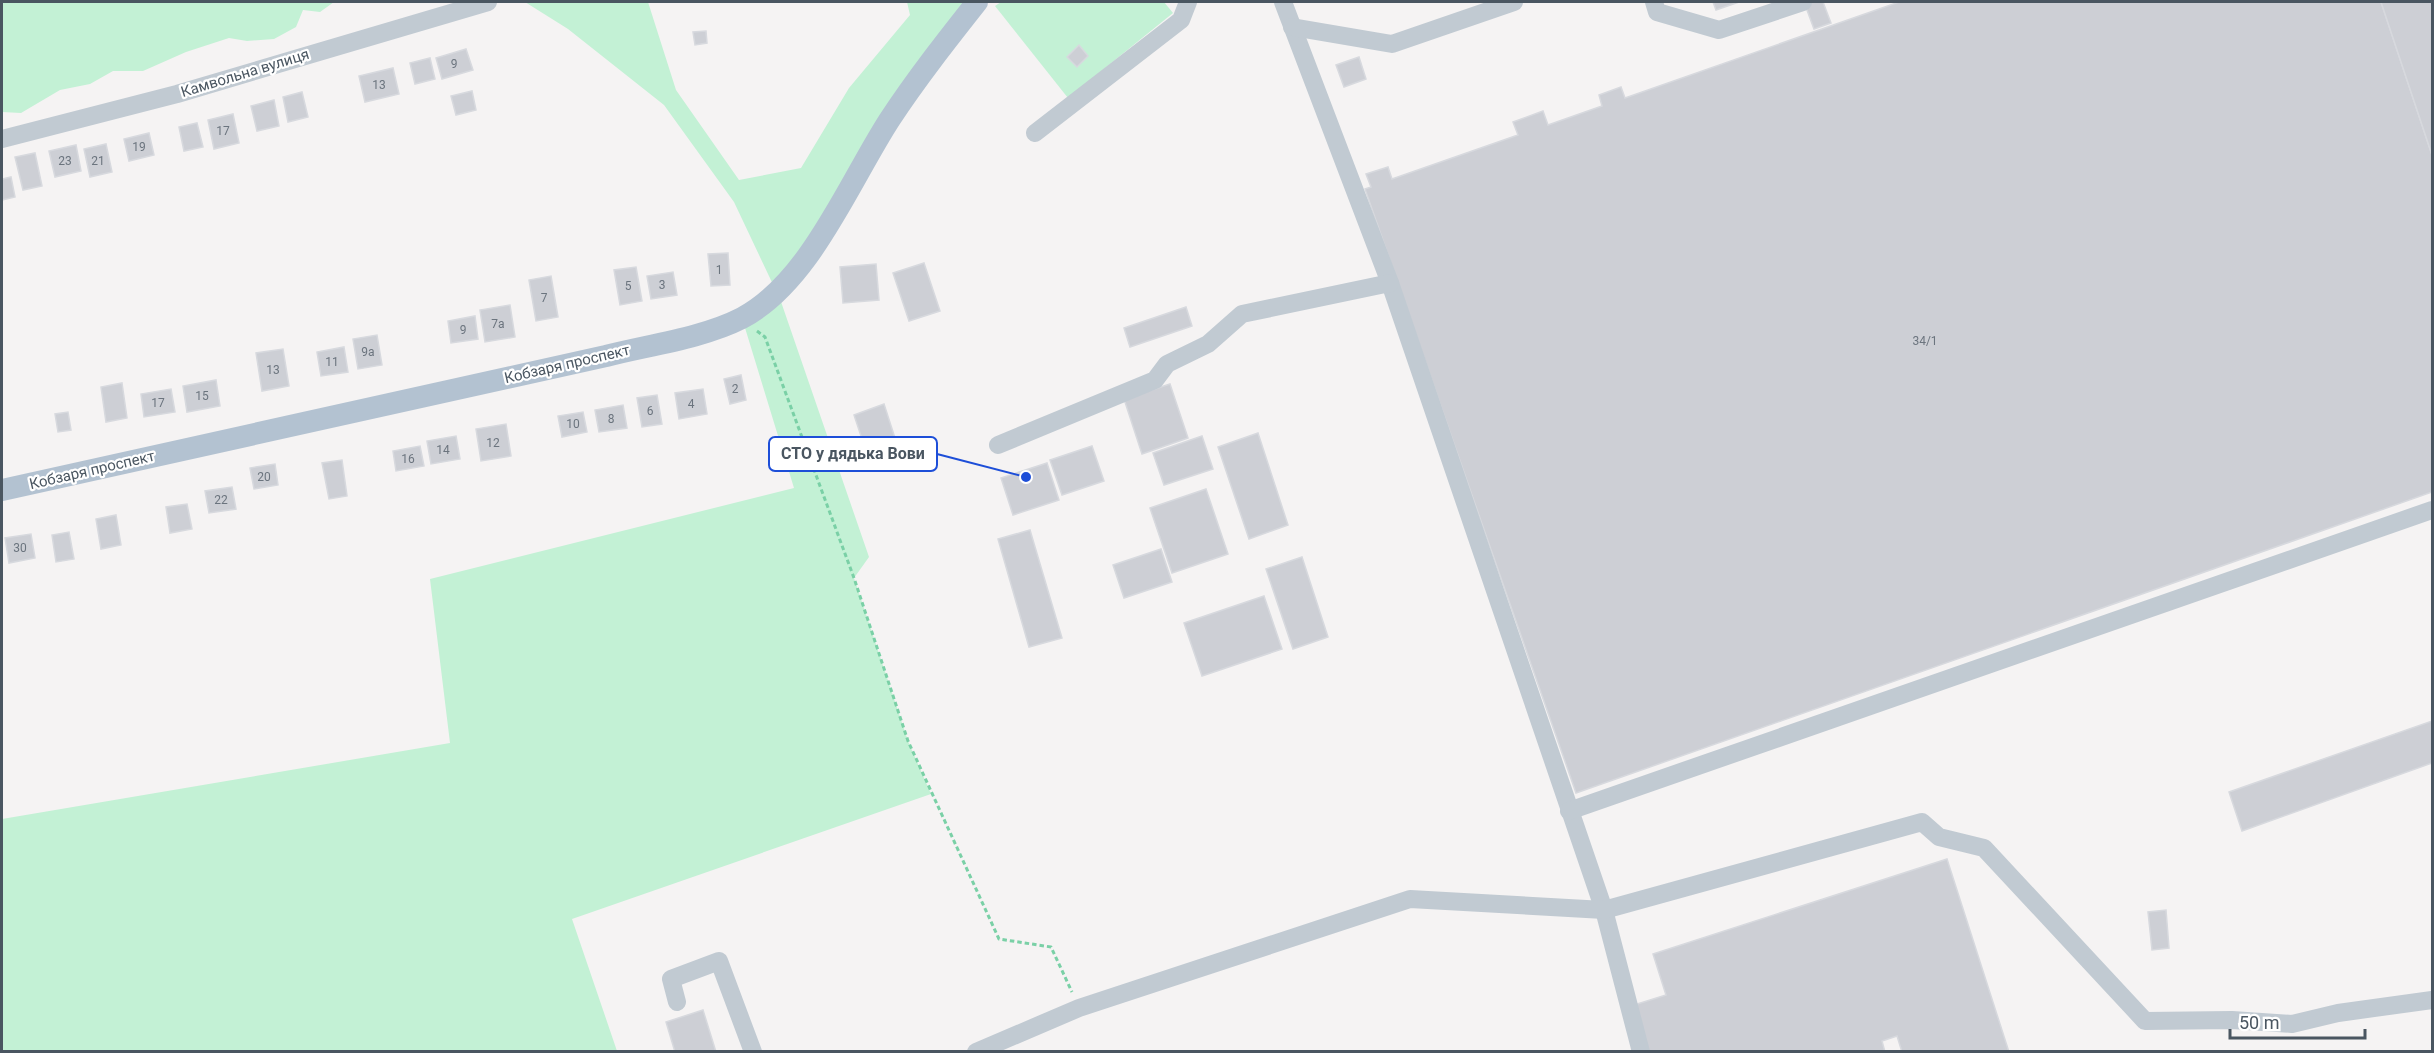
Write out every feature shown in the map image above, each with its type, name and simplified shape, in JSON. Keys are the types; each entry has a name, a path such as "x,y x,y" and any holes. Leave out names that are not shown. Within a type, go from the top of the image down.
{"main road":[{"name":"Кобзаря проспект","path":"2,490 606,356 702,332 742,318 778,293 812,250 890,118 977,2"}],"street":[{"name":"Камвольна вулиця","path":"2,139 177,94 488,2"},
{"path":"1035,133 1181,20 1188,2"},
{"path":"1283,2 1390,283 1604,910 1641,1052"},
{"path":"1292,27 1392,44 1514,2"},
{"path":"1654,2 1657,12 1719,30 1803,2"},
{"path":"998,445 1155,380 1167,364 1208,344 1242,314 1390,283"},
{"path":"1569,811 2433,510"},
{"path":"976,1052 1079,1008 1410,899 1604,910 1922,822 1939,837 1984,848 2145,1022 2232,1020 2292,1024 2338,1013 2433,1000"},
{"path":"677,1002 671,979 720,961 753,1052"}],"path":[{"path":"742,318 765,337 854,578 908,741 999,939 1051,947 1079,1008"}],"green space":[{"path":"2,2 334,2 320,12 303,10 296,27 274,39 247,41 229,38 186,52 143,71 113,71 90,84 60,90 21,113 2,112"},
{"path":"525,2 648,2 676,90 739,180 801,168 849,88 910,15 907,2 977,2 778,293 869,557 854,578 908,741 931,794 572,919 617,1051 2,1052 2,819 450,743 430,579 794,488 742,318 777,293 734,202 664,105 568,29"},
{"path":"1001,2 1164,2 1173,13 1068,98 995,6"}],"building":[{"path":"1713,2 1739,2 1716,10"},
{"path":"1804,2 1823,2 1831,23 1814,29"},
{"path":"1899,2 2381,2 2432,155 2432,492 1576,793 1365,189 1371,187 1366,174 1388,167 1392,179 1518,135 1513,122 1543,111 1548,125 1602,106 1599,95 1621,87 1625,98"},
{"path":"2381,2 2432,2 2432,155"},
{"path":"706,31 707,43 695,45 693,32"},
{"path":"1079,45 1088,56 1077,67 1067,57"},
{"path":"466,49 473,70 442,79 436,58"},
{"path":"1359,57 1366,79 1344,87 1336,65"},
{"path":"430,58 435,79 415,84 410,63"},
{"path":"393,68 399,94 365,102 359,76"},
{"path":"472,91 476,110 456,115 451,96"},
{"path":"302,92 308,117 288,122 283,97"},
{"path":"274,100 279,126 257,131 251,106"},
{"path":"233,114 239,143 214,149 208,120"},
{"path":"197,123 203,147 184,151 179,127"},
{"path":"149,133 154,155 129,161 124,139"},
{"path":"106,144 112,172 90,177 84,149"},
{"path":"76,145 81,171 55,177 49,151"},
{"path":"35,153 42,186 23,190 15,157"},
{"path":"11,177 15,197 2,200 2,179"},
{"path":"728,253 730,285 711,286 708,254"},
{"path":"924,263 940,311 909,321 893,273"},
{"path":"876,264 879,300 843,303 840,267"},
{"path":"636,267 642,301 620,305 614,270"},
{"path":"673,272 677,295 651,299 647,276"},
{"path":"551,276 558,317 536,321 529,280"},
{"path":"510,305 515,337 485,342 480,310"},
{"path":"1186,307 1192,326 1130,347 1124,328"},
{"path":"475,316 478,339 451,343 448,321"},
{"path":"377,335 382,365 358,369 353,339"},
{"path":"344,347 348,372 321,376 317,352"},
{"path":"283,349 289,386 262,391 256,353"},
{"path":"741,375 746,400 730,404 724,379"},
{"path":"216,380 220,406 187,412 183,386"},
{"path":"122,383 127,418 106,422 101,387"},
{"path":"1170,384 1188,438 1142,454 1124,399"},
{"path":"171,389 175,412 144,417 141,394"},
{"path":"703,389 707,414 679,419 675,393"},
{"path":"657,395 662,424 642,427 637,398"},
{"path":"884,404 895,438 865,448 854,415"},
{"path":"623,405 627,428 599,432 595,410"},
{"path":"68,412 71,430 58,432 55,414"},
{"path":"583,412 587,432 562,437 558,416"},
{"path":"506,424 511,456 481,461 476,429"},
{"path":"1258,433 1288,525 1249,539 1218,447"},
{"path":"456,436 460,459 431,464 427,441"},
{"path":"1202,436 1213,469 1164,485 1153,453"},
{"path":"420,446 424,466 396,471 393,451"},
{"path":"1092,446 1104,481 1062,495 1050,460"},
{"path":"342,460 347,496 329,499 322,463"},
{"path":"1047,463 1059,500 1013,515 1001,478"},
{"path":"275,464 278,485 254,489 250,468"},
{"path":"232,487 236,509 209,513 205,491"},
{"path":"1206,489 1228,554 1172,573 1150,508"},
{"path":"187,504 192,529 170,533 166,507"},
{"path":"116,515 121,545 101,549 96,519"},
{"path":"1030,530 1062,638 1029,647 998,539"},
{"path":"69,532 74,559 56,562 52,535"},
{"path":"31,534 35,558 9,563 5,538"},
{"path":"1161,549 1172,582 1124,598 1113,565"},
{"path":"1302,557 1328,637 1293,649 1266,569"},
{"path":"1264,596 1282,649 1202,676 1184,623"},
{"path":"2432,721 2432,763 2242,831 2229,792"},
{"path":"1947,859 2009,1052 1902,1052 1897,1036 1882,1041 1885,1052 1649,1052 1634,1005 1666,995 1653,954"},
{"path":"2166,910 2169,948 2152,950 2148,912"},
{"path":"703,1010 716,1052 675,1052 666,1022"}],"place":[{"name":"СТО у дядька Вови","path":"1026,477"}]}
